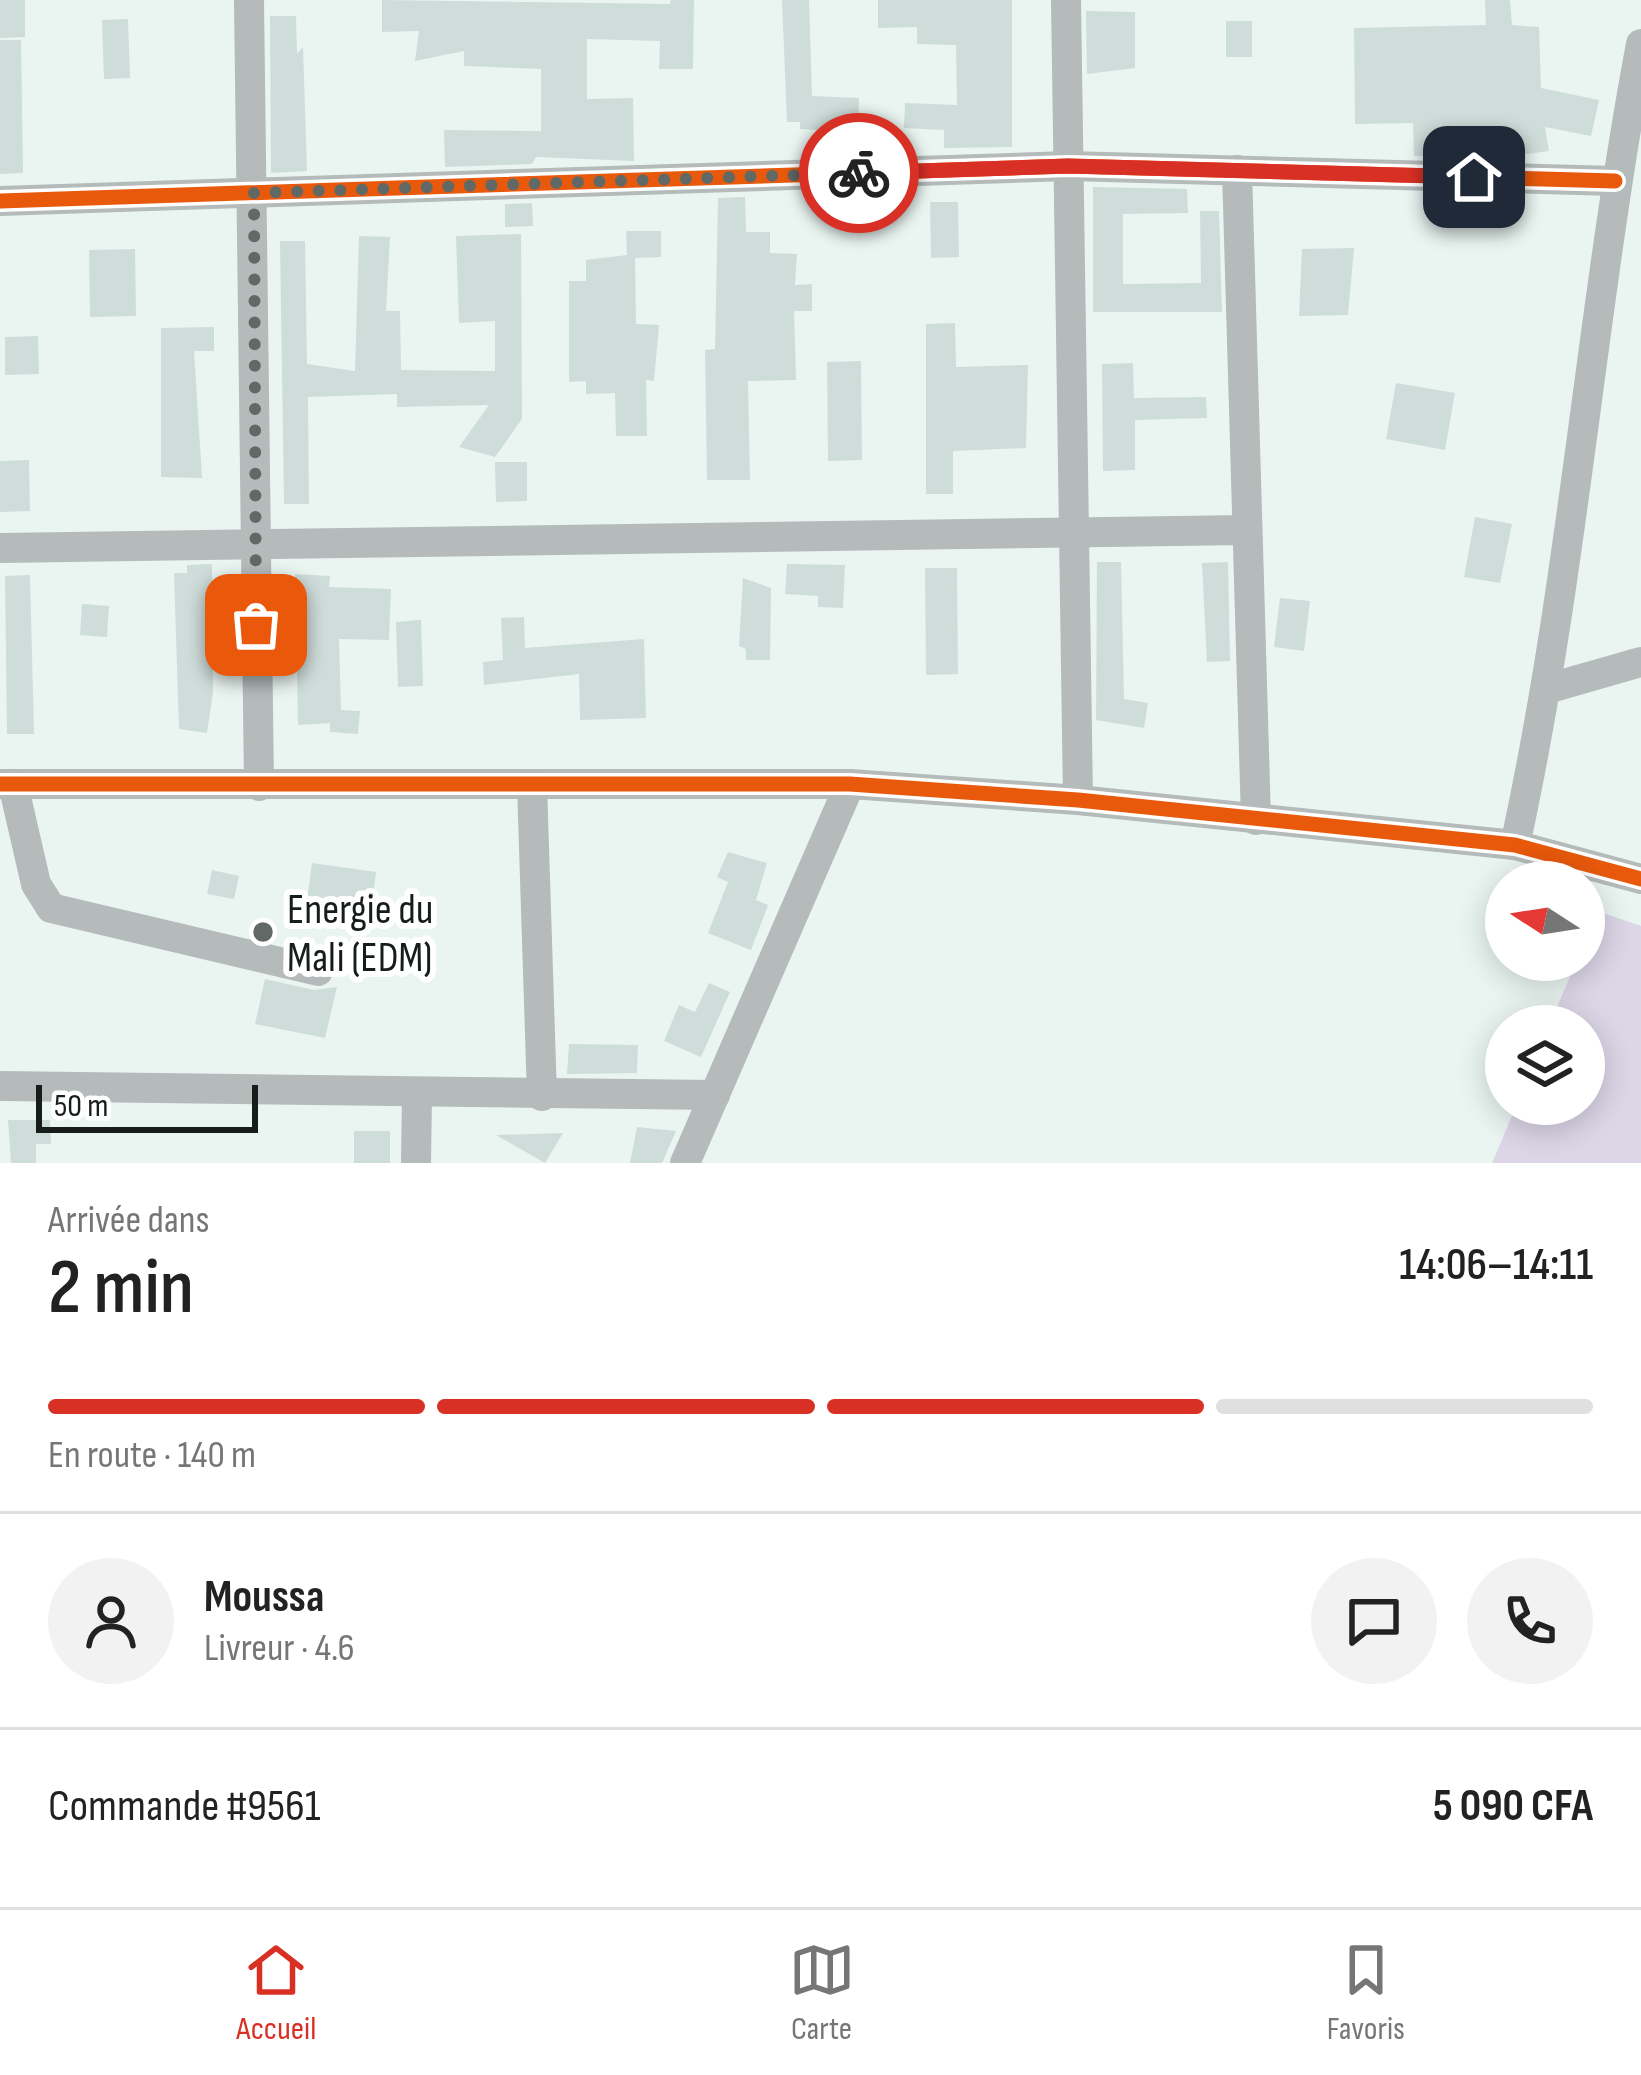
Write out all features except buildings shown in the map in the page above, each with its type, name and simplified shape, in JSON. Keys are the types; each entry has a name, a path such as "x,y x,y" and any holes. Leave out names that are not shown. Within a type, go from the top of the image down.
{"street":[{"path":"249,0 259,786"},
{"path":"1066,0 1078,800"},
{"path":"1515,845 1550,688 1615,181 1641,44"},
{"path":"0,200 1068,166 1615,181"},
{"path":"1238,170 1256,820"},
{"path":"0,548 1247,530"},
{"path":"1550,688 1641,662"},
{"path":"318,970 51,908 36,884 6,784 850,784 1078,800 1515,845 1641,880"},
{"path":"685,1163 850,784"},
{"path":"532,785 542,1096"},
{"path":"0,1086 715,1095"},
{"path":"416,1094 416,1163"}],"shaded area":[{"path":"1605,914 1641,926 1641,1163 1492,1163 1508,1125 1605,1125 1605,1005 1558,1005 1568,981 1605,981"}],"cycle path":[{"path":"0,201 1068,166 1615,181"},
{"path":"0,784 850,784 1078,800 1515,845 1641,879"}],"way so far":[{"path":"256,625 254,193 859,173"}],"place":[{"name":"Energie du Mali (EDM)","path":"263,932"}],"route":[{"path":"859,173 1068,166 1474,177"}]}
